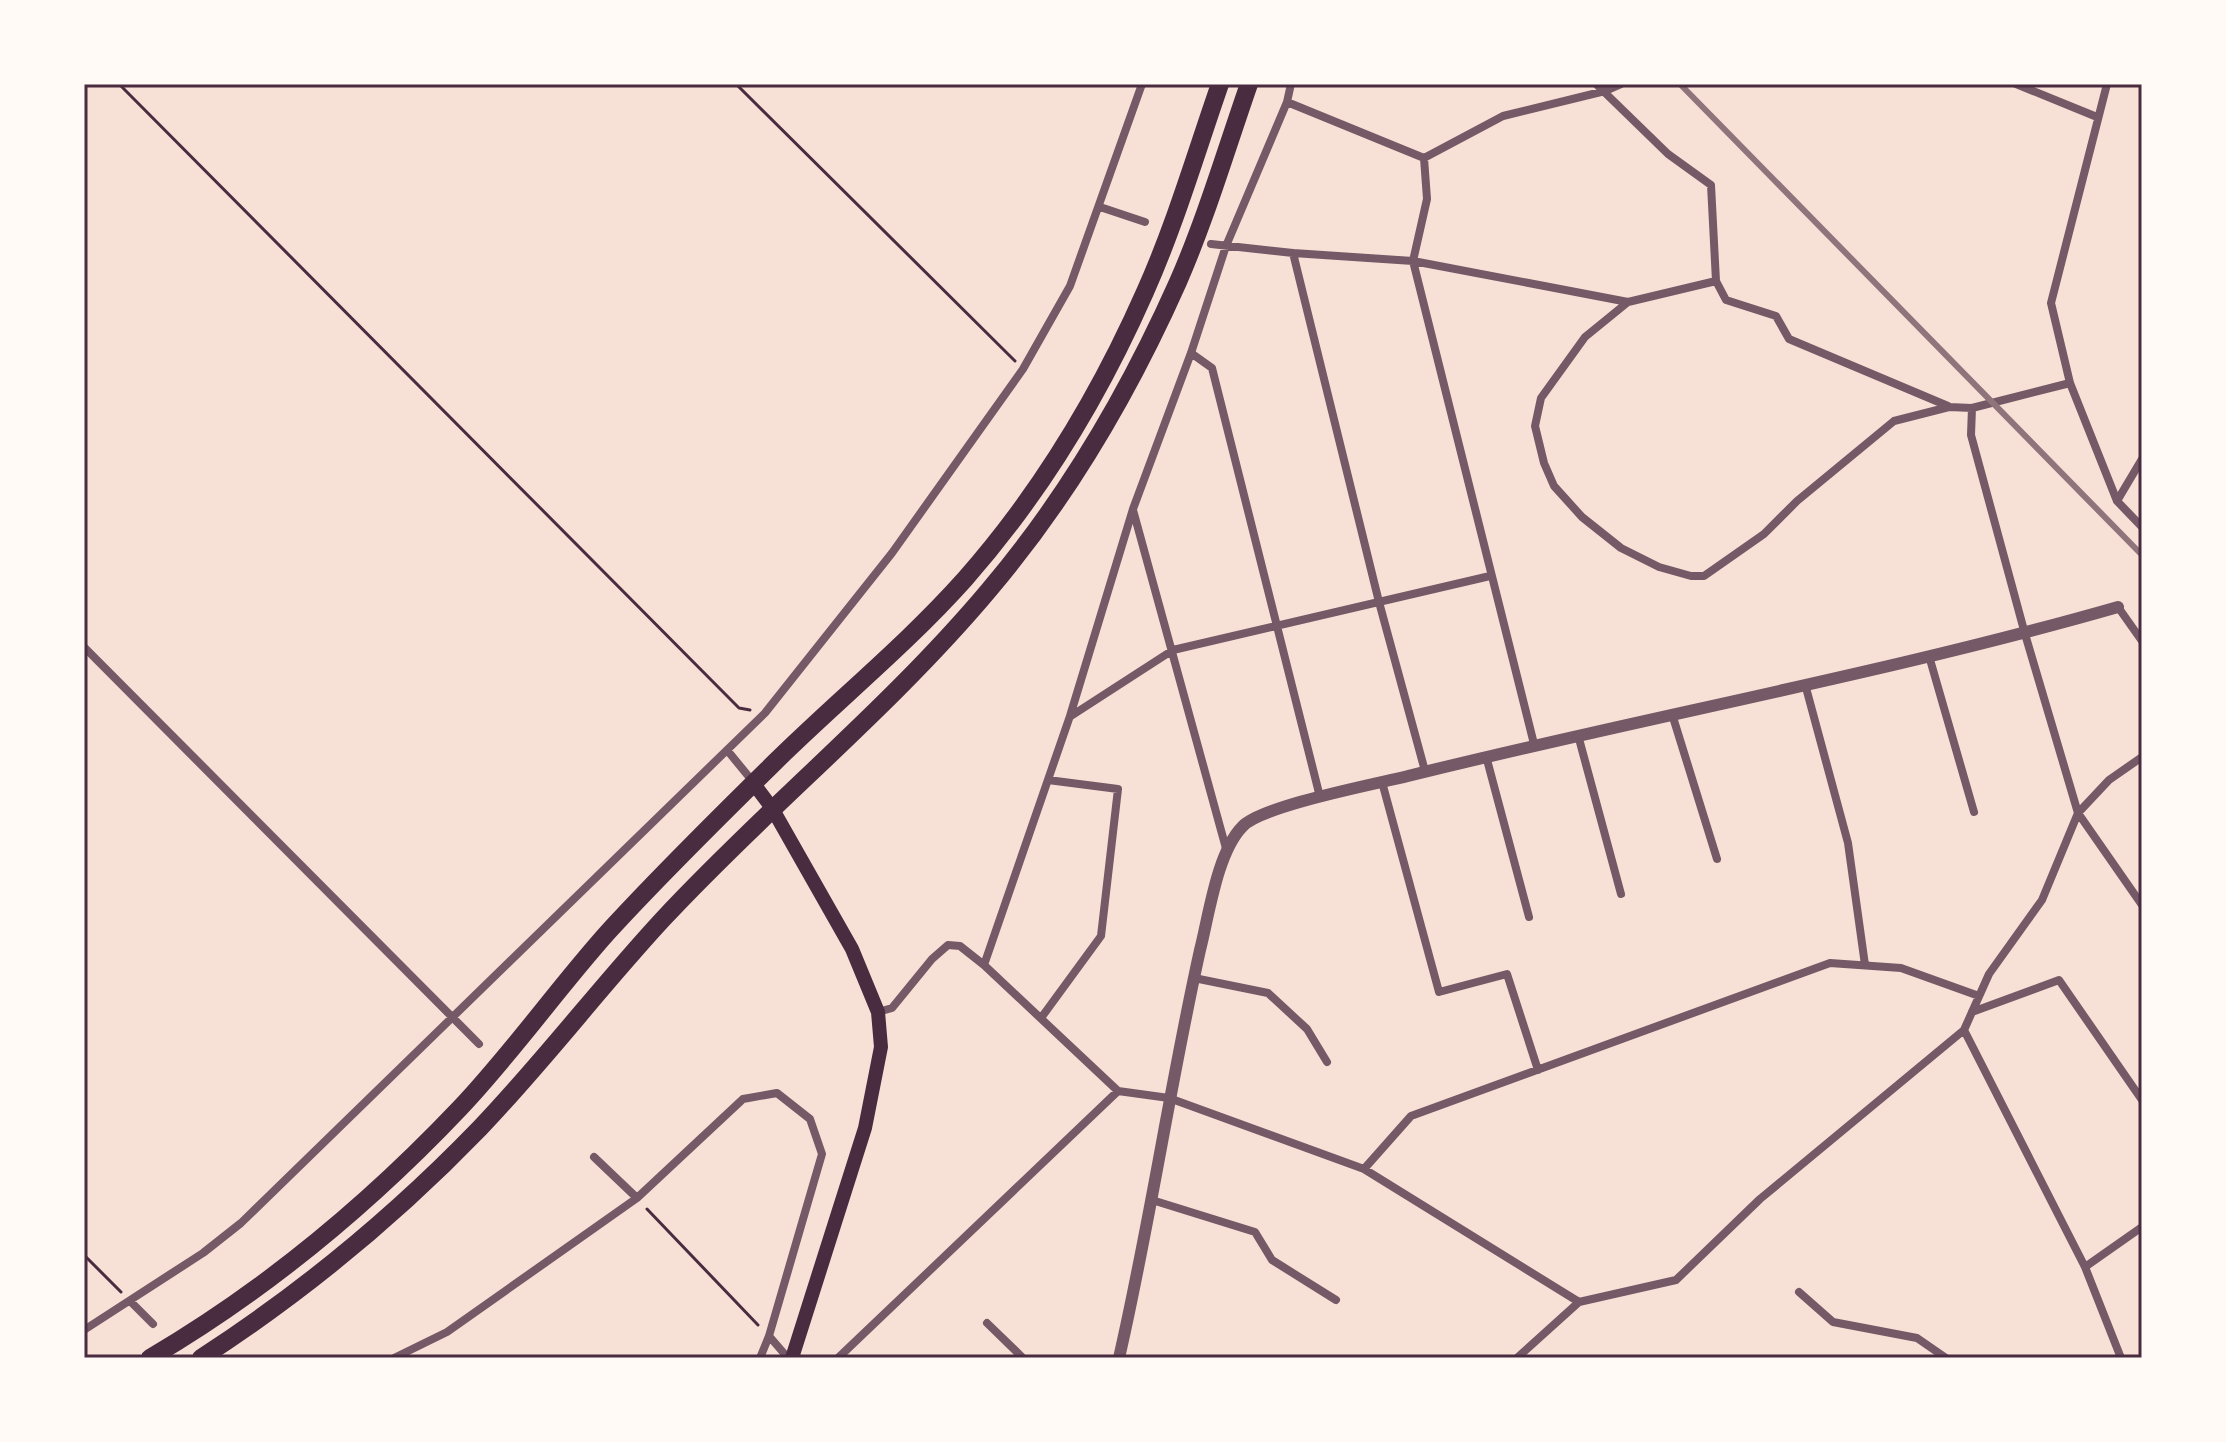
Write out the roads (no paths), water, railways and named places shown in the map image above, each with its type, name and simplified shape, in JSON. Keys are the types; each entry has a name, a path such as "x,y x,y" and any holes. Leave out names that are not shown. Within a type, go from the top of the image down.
{"highway":[{"path":"150,1358 223,1311 280,1269 411,1158 514,1047 608,933 754,784 866,679 967,577 1050,465 1089,404 1122,341 1163,247 1220,84"},
{"path":"201,1358 298,1291 431,1177 524,1078 632,952 989,591 1073,478 1144,350 1178,282 1249,84"}],"main road":[{"path":"754,784 772,808 852,949 878,1012 881,1047 865,1128 790,1358"}],"street":[{"path":"84,1330 203,1253 241,1223 765,713 892,553 1023,369 1070,286 1142,84"},
{"path":"1287,102 1291,84"},
{"path":"984,965 1070,716 1133,509 1191,353 1226,246 1287,102 1298,84"},
{"path":"1596,84 1668,154 1711,185 1716,281 1726,300 1776,316 1789,339 1949,407"},
{"path":"1424,158 1503,116 1605,91 1621,84"},
{"path":"2016,84 2097,117"},
{"path":"2107,84 2051,303 2070,383 2117,501 2142,527"},
{"path":"1287,102 1424,158"},
{"path":"1424,158 1427,199 1413,261 1534,744"},
{"path":"1100,207 1145,222"},
{"path":"1211,244 1413,261 1628,302 1716,281"},
{"path":"1293,253 1379,602 1425,771"},
{"path":"1628,302 1585,337 1541,398 1535,426 1544,463 1554,486 1582,517 1621,548 1659,567 1691,576 1704,576 1764,534 1797,501 1894,421 1949,407 1972,408 2070,383"},
{"path":"1191,353 1212,368 1320,797"},
{"path":"1972,408 1971,435 2078,813 2142,905"},
{"path":"2117,501 2142,459"},
{"path":"1133,509 1227,852"},
{"path":"1070,716 1173,650 1490,576"},
{"path":"1119,1358 1194,978 1219,871 1242,825 1282,807 1320,797 1534,744 2025,634 2118,607 2142,641"},
{"path":"84,647 479,1044"},
{"path":"1929,656 1974,812"},
{"path":"1805,684 1848,843 1865,965"},
{"path":"1672,714 1717,859"},
{"path":"1578,735 1621,894"},
{"path":"727,750 754,784"},
{"path":"1486,756 1529,917"},
{"path":"1517,1358 1579,1302 1676,1280 1760,1199 1964,1030 1989,974 2042,900 2078,813 2109,780 2142,757"},
{"path":"1041,1018 1101,936 1118,789 1048,780"},
{"path":"1382,782 1439,992 1507,974 1538,1070"},
{"path":"878,1012 892,1008 932,959 948,945 960,946 1118,1091 1169,1098 1364,1169 1579,1302"},
{"path":"1364,1169 1411,1116 1830,963 1901,968 1979,996"},
{"path":"1194,978 1268,993 1307,1029 1327,1062"},
{"path":"1972,1012 2059,980 2142,1100"},
{"path":"1964,1030 2085,1267 2121,1358"},
{"path":"838,1358 1118,1091"},
{"path":"394,1358 447,1332 637,1198 743,1099 777,1093 810,1119 822,1154 760,1358"},
{"path":"594,1157 637,1198"},
{"path":"1152,1200 1255,1232 1272,1260 1336,1300"},
{"path":"2085,1267 2142,1227"},
{"path":"1799,1292 1833,1322 1917,1338 1946,1358"},
{"path":"130,1301 153,1324"},
{"path":"987,1323 1023,1358"},
{"path":"769,1336 790,1358"}],"railway":[{"path":"1680,84 2142,555"}]}
